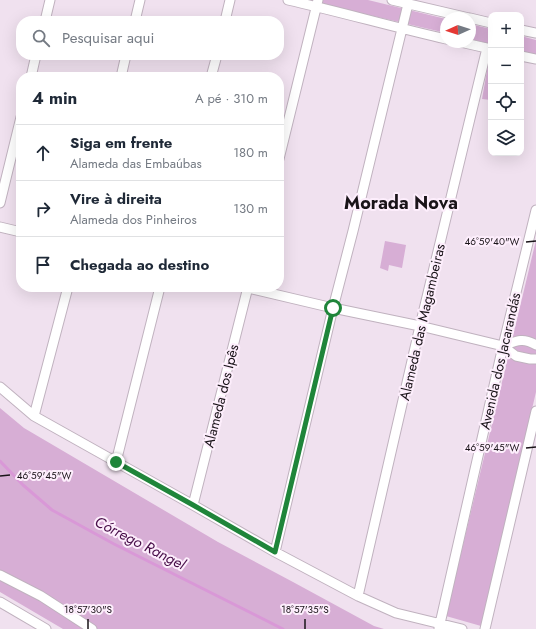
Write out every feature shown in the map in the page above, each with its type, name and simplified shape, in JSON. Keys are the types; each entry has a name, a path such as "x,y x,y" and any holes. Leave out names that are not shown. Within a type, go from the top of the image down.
{"street":[{"path":"45,16 50,0"},
{"path":"136,16 140,0"},
{"path":"226,16 230,0"},
{"path":"288,0 317,3 402,29 440,38"},
{"path":"392,0 443,12"},
{"path":"284,138 317,3"},
{"path":"275,552 408,4"},
{"path":"476,19 488,22"},
{"path":"524,31 536,33"},
{"path":"476,46 488,49"},
{"name":"Alameda das Magambeiras","path":"358,596 420,326 488,53"},
{"path":"524,57 536,59"},
{"path":"32,72 35,60"},
{"path":"122,72 125,60"},
{"path":"212,72 216,60"},
{"path":"0,203 16,137"},
{"name":"Avenida dos Jacarandás","path":"440,626 503,346 536,210"},
{"path":"0,227 16,231"},
{"path":"34,416 67,292"},
{"path":"116,462 159,292"},
{"name":"Alameda dos Ipês","path":"193,505 246,292"},
{"path":"267,292 503,346 516,356 530,360 536,359"},
{"path":"503,346 520,340 536,345"},
{"path":"0,387 34,416 275,552 358,596 396,613 440,626 462,629"},
{"path":"485,629 536,411"},
{"path":"0,575 41,596 92,629"},
{"path":"0,602 46,629"}],"shaded area":[{"path":"305,0 368,0 440,18 440,32"},
{"path":"476,25 488,28 488,43 476,40"},
{"path":"524,37 536,40 536,55 524,52"},
{"path":"488,65 488,100 482,99"},
{"path":"536,240 536,392 481,626 446,616"},
{"path":"385,241 406,245 402,268 389,265 388,271 380,268"},
{"path":"0,408 24,428 218,542 374,626 384,629 63,629 0,592"}],"waterway":[{"name":"Córrego Rangel","path":"0,461 23,485 52,510 114,544 283,629"}],"district":[{"name":"Morada Nova","path":"401,203"}],"route":[{"path":"116,462 275,552 333,308"}]}
